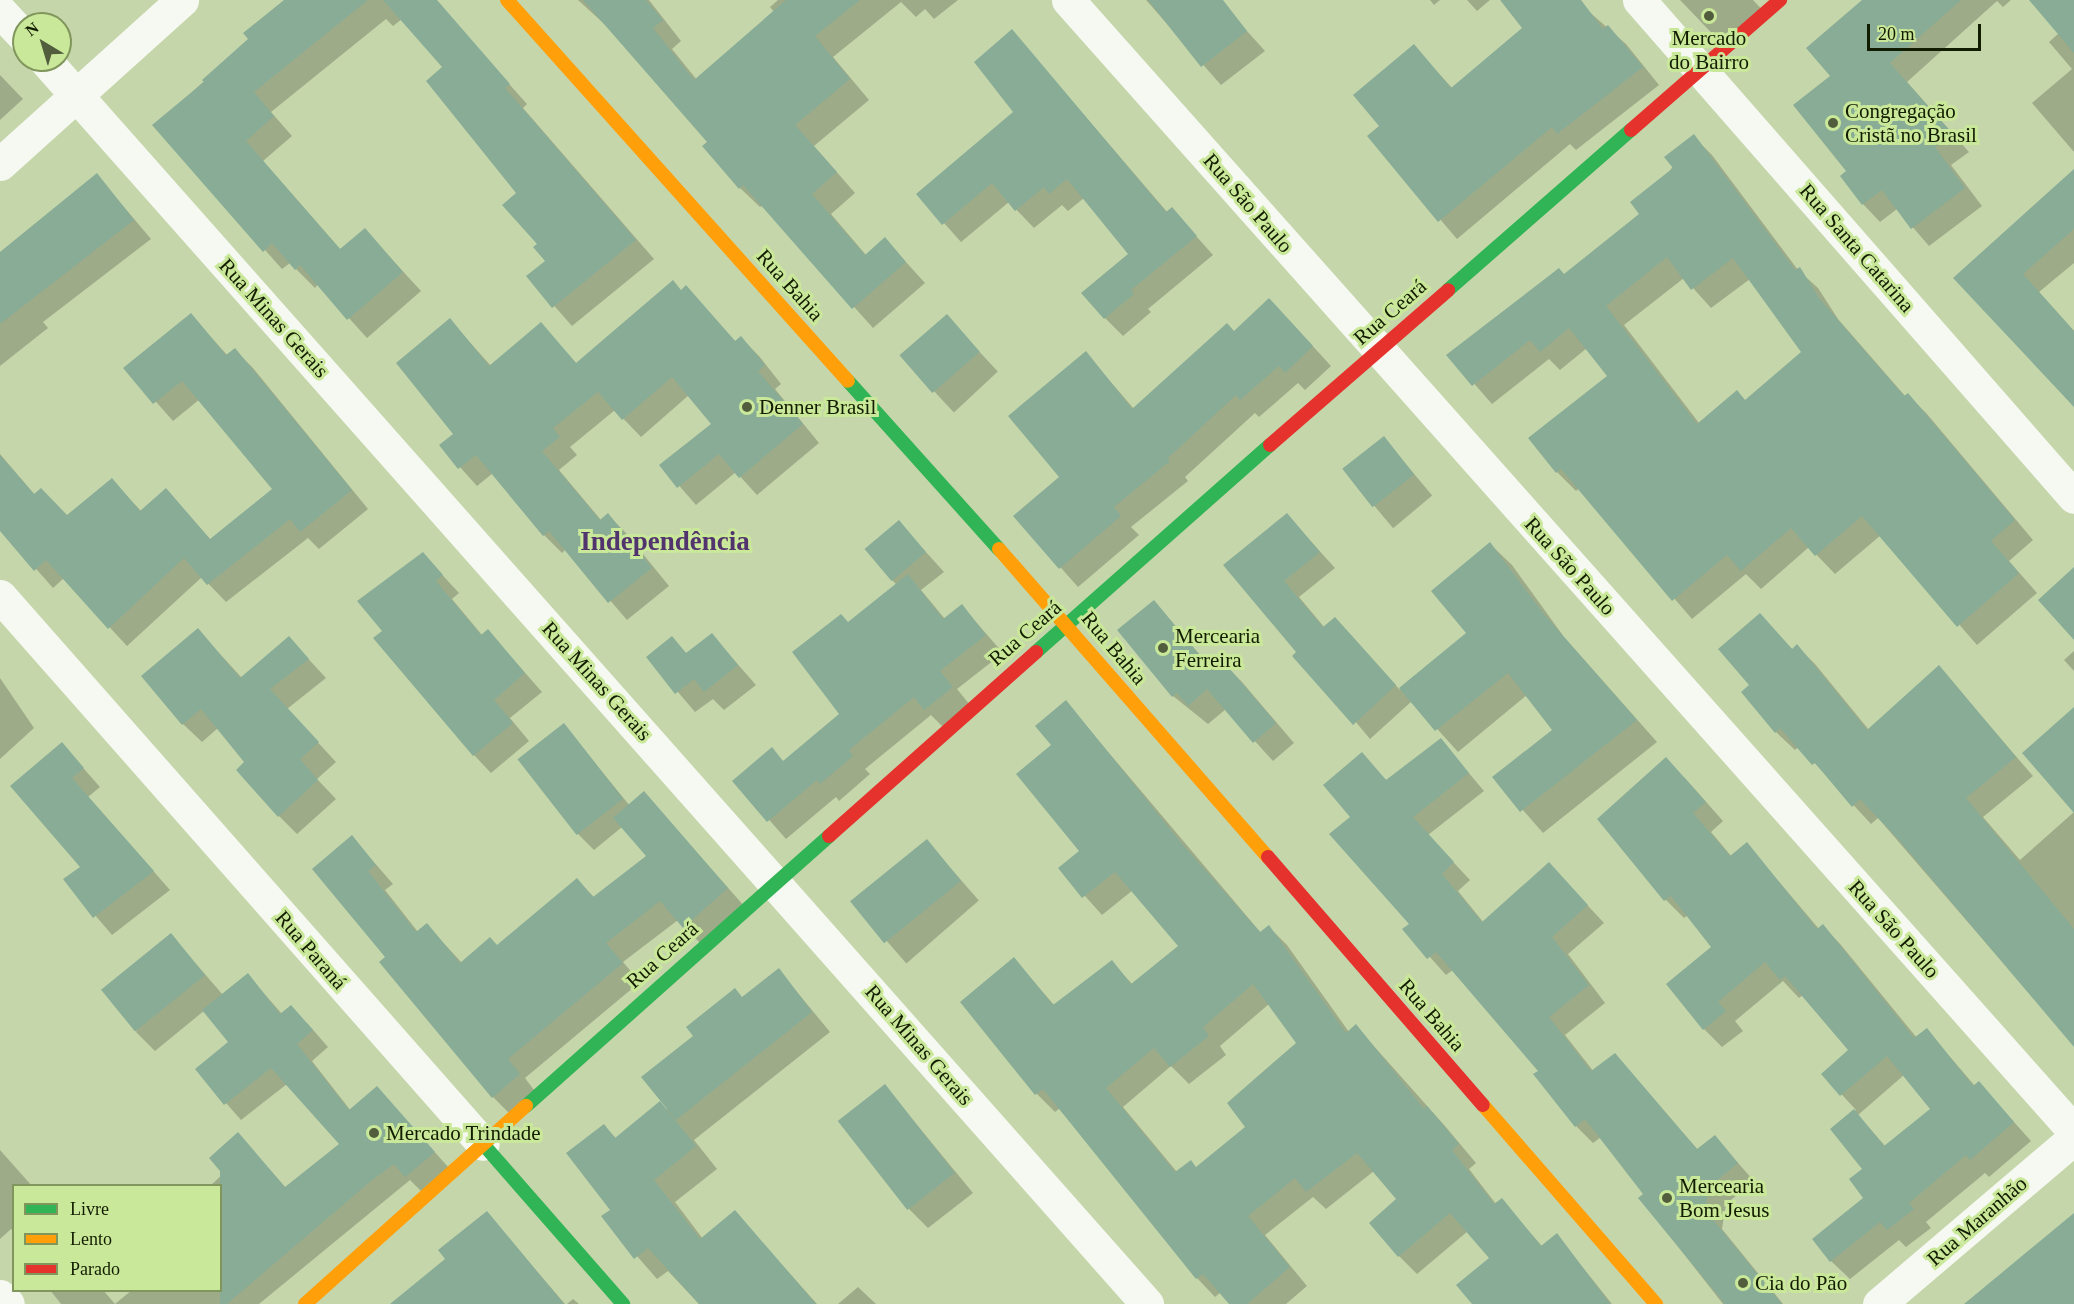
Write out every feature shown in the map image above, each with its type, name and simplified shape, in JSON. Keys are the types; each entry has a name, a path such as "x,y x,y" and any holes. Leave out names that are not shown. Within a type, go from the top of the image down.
{"street":[{"path":"0,164 78,97 182,0"},
{"name":"Rua Bahia","path":"507,0 1067,625 1656,1304"},
{"name":"Rua São Paulo","path":"1068,0 2074,1131"},
{"name":"Rua Santa Catarina","path":"1639,0 2074,497"},
{"name":"Rua Ceará","path":"305,1304 774,883 1377,350 1779,0"},
{"path":"0,11 12,24"},
{"name":"Rua Minas Gerais","path":"56,72 1147,1304"},
{"name":"Rua Paraná","path":"0,596 623,1304"},
{"name":"Rua Maranhão","path":"1879,1304 2074,1137"},
{"path":"0,1296 8,1304"}],"building":[{"path":"284,0 368,0 254,92 274,116 246,141 340,249 365,228 403,272 347,320 300,265 295,270 272,243 263,252 152,125 204,82 202,80 248,39 243,33"},
{"path":"383,0 437,0 510,84 505,88 636,240 552,308 526,276 545,261 533,247 537,244 502,205 516,193 426,81 442,67"},
{"path":"583,0 646,0 663,20 653,28 694,80 786,0 860,0 815,36 850,79 795,125 837,172 812,194 865,255 885,237 906,262 852,309 743,185 739,189 702,146 707,142"},
{"path":"1148,0 1223,0 1247,31 1201,67"},
{"path":"1500,0 1581,0 1603,29 1608,25 1643,67 1557,134 1552,127 1438,222 1367,136 1379,126 1353,95 1414,44 1451,88 1522,28"},
{"path":"1862,0 1961,0 1890,63 1952,133 1935,147 1965,188 1911,229 1882,190 1862,205 1840,176 1846,171 1793,105 1830,76 1806,48"},
{"path":"2029,0 2074,0 2074,53"},
{"path":"1012,29 1166,212 1172,207 1197,236 1131,290 1134,294 1104,319 1081,293 1128,254 1067,179 1049,194 1044,187 1015,211 992,183 942,225 916,194 1013,112 974,62"},
{"path":"1694,134 1795,270 1800,267 1819,298 1904,396 1908,393 2015,520 1991,541 2019,573 1957,627 1862,516 1815,556 1791,528 1741,571 1727,555 1672,601 1561,469 1556,473 1528,438 1607,376 1569,328 1540,352 1530,340 1472,386 1446,355 1559,268 1564,274 1639,214 1630,202 1673,168 1664,157","holes":["1667,257 1691,290 1733,258 1801,352 1745,400 1737,390 1697,424 1606,306"]},
{"path":"2074,169 2074,229 2023,274 2074,331 2074,407 1953,278"},
{"path":"97,173 134,220 0,324 0,252"},
{"path":"673,280 681,290 686,285 735,341 741,336 765,365 758,371 803,424 739,478 719,454 677,488 659,465 711,424 672,377 622,420 598,392 553,428 560,437 542,451 600,520 608,513 652,568 608,603 549,531 543,536 476,455 458,469 439,445 453,434 396,363 450,318 489,366 541,322 576,363"},
{"path":"1269,298 1313,346 1285,373 1279,366 1240,400 1236,395 1168,458 1170,461 1114,507 1121,516 1059,569 1013,516 1059,477 1008,416 1086,351 1132,409 1227,323 1234,331"},
{"path":"191,313 226,355 235,348 352,490 300,532 290,519 207,585 184,558 108,629 46,560 34,571 0,531 0,455 34,494 41,488 67,515 112,478 140,511 166,488 210,539 272,489 182,381 153,404 123,368"},
{"path":"947,314 980,352 932,393 899,355"},
{"path":"1384,436 1414,475 1372,507 1342,469"},
{"path":"1287,513 1320,552 1284,581 1323,627 1335,617 1396,685 1353,725 1292,656 1296,652 1223,565"},
{"path":"899,520 926,552 892,581 865,549"},
{"path":"1490,542 1543,613 1637,720 1520,812 1492,777 1552,730 1508,673 1435,731 1399,688 1466,633 1431,591"},
{"path":"423,552 443,575 436,581 481,635 488,629 525,673 494,700 513,723 473,756 373,638 382,631 357,601"},
{"path":"2074,567 2074,640 2038,600"},
{"path":"908,574 943,619 962,604 986,635 940,671 953,687 924,710 914,697 849,750 853,756 820,784 817,780 767,822 732,781 772,747 783,761 839,714 792,652 841,614 848,622"},
{"path":"1154,600 1212,670 1223,661 1276,723 1253,743 1207,689 1188,706 1177,693 1172,697 1117,630"},
{"path":"1760,613 1792,649 1797,644 1867,730 1939,665 2016,757 1966,798 2074,929 2074,1047 1898,839 1860,799 1852,807 1815,763 1812,765 1780,728 1775,733 1741,692 1749,685 1718,649"},
{"path":"198,628 240,678 289,636 309,659 270,689 319,742 300,759 318,780 278,817 236,770 244,762 201,709 182,725 141,676"},
{"path":"712,633 738,665 704,692 694,679 675,694 646,657 672,636 686,653"},
{"path":"1066,700 1183,845 1260,932 1269,925 1346,1033 1356,1024 1424,1109 1427,1106 1459,1144 1452,1150 1494,1204 1502,1198 1541,1246 1557,1233 1610,1304 1472,1304 1456,1285 1489,1258 1450,1213 1398,1257 1369,1223 1396,1199 1357,1153 1306,1192 1295,1178 1248,1216 1290,1267 1247,1304 1229,1304 1203,1274 1196,1279 1043,1089 1035,1095 960,1002 1014,957 1053,1005 1112,960 1131,984 1178,946 1115,872 1082,898 1058,868 1079,851 1016,774 1051,745 1035,726","holes":["1253,984 1296,1043 1227,1103 1245,1127 1196,1167 1191,1160 1175,1172 1106,1088 1154,1048 1170,1067 1209,1036 1203,1027"]},
{"path":"2074,707 2074,813 2022,753"},
{"path":"564,723 623,799 577,835 518,759"},
{"path":"1441,738 1469,773 1413,817 1454,862 1442,874 1482,922 1549,862 1588,905 1552,937 1589,985 1549,1017 1591,1071 1615,1053 1697,1149 1715,1135 1738,1163 1709,1187 1705,1210 1782,1304 1725,1304 1638,1198 1643,1194 1585,1119 1575,1127 1533,1074 1538,1071 1436,952 1427,959 1402,929 1409,924 1329,834 1350,817 1323,785 1362,752 1386,780"},
{"path":"62,742 84,768 72,778 154,871 93,918 63,879 80,867 10,786"},
{"path":"1666,757 1706,802 1693,813 1730,856 1747,842 1817,929 1823,924 1914,1038 1927,1028 1973,1086 1979,1081 2014,1122 1970,1160 1966,1155 1909,1203 1914,1209 1887,1230 1880,1222 1830,1262 1812,1239 1863,1198 1849,1179 1862,1169 1830,1129 1854,1109 1884,1146 1930,1109 1887,1056 1840,1096 1821,1074 1848,1050 1785,976 1780,980 1765,962 1718,1002 1726,1011 1703,1030 1666,984 1711,947 1671,896 1664,901 1597,819"},
{"path":"644,791 728,888 683,928 660,901 606,943 623,963 508,1059 520,1074 492,1098 379,962 385,957 312,869 352,835 376,865 368,871 416,932 427,923 460,963 490,937 497,945 577,878 593,897 646,856 613,818"},
{"path":"927,839 961,881 884,943 850,901"},
{"path":"171,933 205,975 135,1032 101,990"},
{"path":"779,968 812,1012 676,1120 641,1077 693,1036 686,1027 735,988 742,997"},
{"path":"248,973 280,1014 291,1005 313,1030 297,1044 349,1110 377,1086 435,1152 405,1177 394,1164 227,1304 220,1304 222,1184 220,1184 220,1171 209,1158 238,1132 285,1187 339,1144 271,1068 224,1105 195,1069 228,1042 202,1010"},
{"path":"885,1084 955,1173 907,1210 838,1121"},
{"path":"660,1101 696,1146 654,1180 700,1239 735,1210 816,1304 699,1304 648,1248 634,1259 601,1216 610,1210 566,1153 604,1124 615,1138"},
{"path":"487,1211 564,1304 390,1304 445,1259 438,1250"},
{"path":"2074,1213 2074,1304 1964,1304"}],"traffic: fast":[{"path":"1448,290 1631,130"},
{"path":"848,381 999,549"},
{"path":"1036,652 1270,445"},
{"path":"526,1106 829,836"},
{"path":"483,1144 623,1304"}],"traffic: slow":[{"path":"507,0 848,381"},
{"path":"999,549 1268,857"},
{"path":"1483,1105 1656,1304"},
{"path":"305,1304 526,1106"}],"traffic: jam":[{"path":"1631,130 1780,0"},
{"path":"1270,445 1448,290"},
{"path":"829,836 1036,652"},
{"path":"1268,857 1483,1105"}],"place":[{"name":"Mercado do Bairro","path":"1709,16"},
{"name":"Congregação Cristã no Brasil","path":"1833,123"},
{"name":"Denner Brasil","path":"747,407"},
{"name":"Mercearia Ferreira","path":"1163,648"},
{"name":"Mercado Trindade","path":"374,1133"},
{"name":"Mercearia Bom Jesus","path":"1667,1198"},
{"name":"Cia do Pão","path":"1743,1283"}],"district":[{"name":"Independência","path":"665,542"}]}
